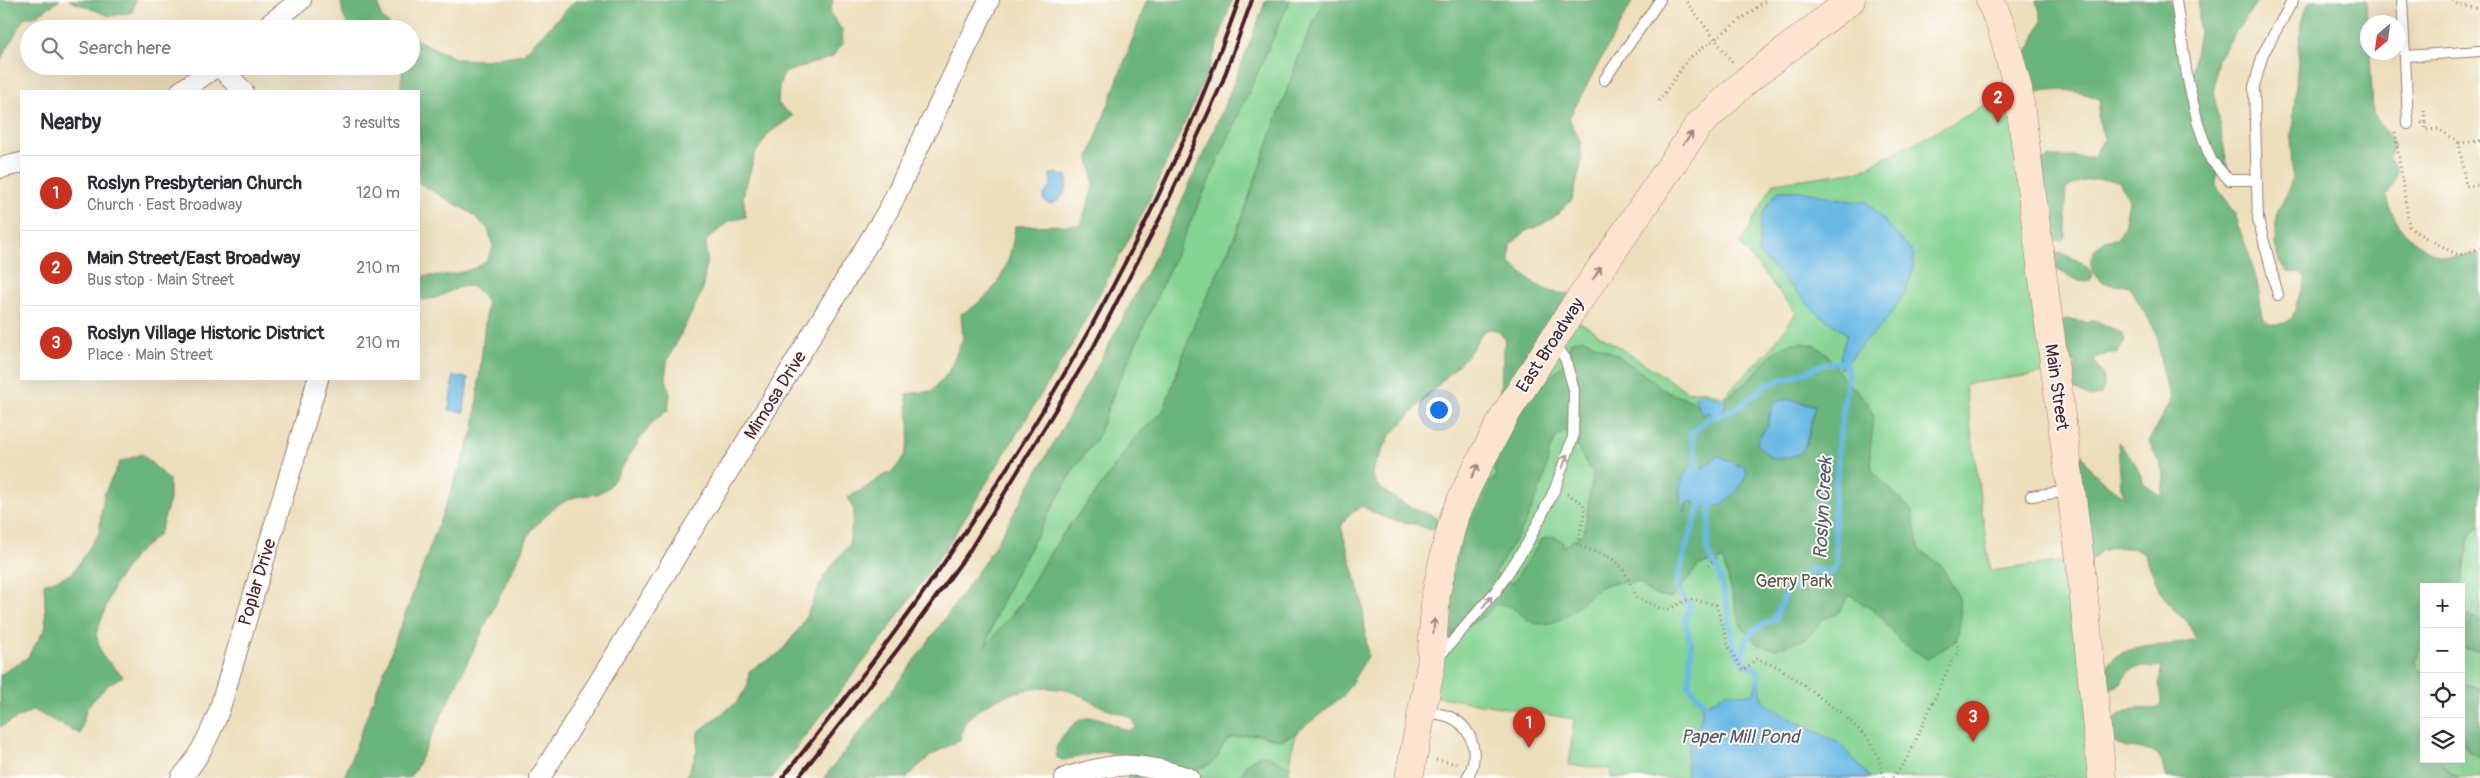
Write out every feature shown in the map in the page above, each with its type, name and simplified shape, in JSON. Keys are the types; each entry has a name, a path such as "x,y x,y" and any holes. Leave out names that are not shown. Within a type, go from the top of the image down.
{"main road":[{"name":"East Broadway","path":"1418,768 1423,712 1431,665 1436,593 1455,514 1505,414 1552,340 1684,143 1698,126 1746,80 1852,0"},
{"name":"Main Street","path":"1990,0 2001,26 2018,88 2080,560 2102,778"}],"street":[{"path":"275,20 301,0"},
{"name":"Mimosa Drive","path":"540,778 889,210 989,0"},
{"path":"182,90 205,75"},
{"path":"227,75 241,90"},
{"path":"0,168 20,163"},
{"name":"Poplar Drive","path":"181,778 200,752 212,730 219,711 318,380"},
{"path":"1065,778 1100,767 1117,765 1150,767 1189,778"}],"lane":[{"path":"1604,80 1660,0"},
{"path":"2176,0 2187,76 2198,124 2211,160 2229,180 2256,180"},
{"path":"2278,295 2258,219 2254,87 2263,54 2293,0"},
{"path":"2402,0 2403,15"},
{"path":"2408,124 2405,56 2480,52"},
{"path":"1431,665 1496,591 1527,544 1556,487 1573,436 1574,390 1565,358 1552,340"},
{"path":"2031,496 2071,491"},
{"path":"1423,712 1443,715 1455,720 1467,731 1473,745 1472,766 1467,778"}],"path":[{"path":"1685,0 1746,80"},
{"path":"1659,101 1689,58 1767,0"},
{"path":"2452,0 2458,5 2480,9"},
{"path":"2424,105 2425,130 2439,129 2459,143 2480,141"},
{"path":"2425,122 2397,126 2395,131 2409,226 2456,254 2460,255 2480,248"},
{"path":"2459,143 2466,186 2480,185"},
{"path":"1556,487 1583,503 1585,512 1576,544 1617,560 1624,569 1636,597 1660,608 1669,609 1689,599 1716,605 1728,645 1743,671 1756,659 1779,666 1846,717 1868,739 1879,758 1884,778"},
{"path":"1708,566 1717,556"},
{"path":"1893,778 1907,758 1953,658 1960,652 1954,637"},
{"path":"1418,768 1472,766"}],"green space":[{"path":"0,0 60,0 34,17 25,17 23,20 20,20 20,26 0,61"},
{"path":"68,0 136,0 132,12 110,16"},
{"path":"341,0 378,0 381,17 384,20 346,20"},
{"path":"576,0 833,0 830,13 842,30 843,44 832,57 784,73 779,86 778,104 793,116 769,133 755,154 743,196 746,217 729,221 706,241 707,259 702,292 667,361 666,378 670,395 668,410 654,421 643,435 609,487 597,494 575,497 557,505 532,529 415,770 409,778 344,778 474,429 487,304 482,295 470,286 457,288 435,298 420,300 420,276 444,275 472,269 486,260 493,247 488,229 471,213 420,184 420,90 400,90 402,75 420,75 420,41 457,59 486,60 523,54"},
{"path":"1147,0 1232,0 1207,75 1145,209 1074,341 950,542 880,641 772,778 686,778 697,751 698,732 736,703 748,686 749,671 780,653 802,625 826,573 849,545 854,511 848,497 892,472 901,461 908,443 909,433 909,413 906,394 932,391 948,373 963,338 961,314 984,298 1000,278 1010,254 1015,226 1081,225 1094,184 1089,157"},
{"path":"1266,0 1290,0 1112,397 1097,438 1075,467 1013,578 997,612 985,647 1021,603 1046,559 1068,527 1093,497 1137,435 1163,412 1195,322 1235,236 1300,54 1324,0 1633,0 1569,118 1580,141 1582,161 1572,200 1558,214 1543,224 1526,231 1510,245 1510,263 1523,274 1544,289 1552,292 1569,293 1498,410 1505,340 1499,332 1491,329 1483,331 1471,351 1390,436 1372,471 1375,482 1402,502 1419,511 1432,514 1438,520 1439,527 1429,530 1418,525 1381,516 1362,506 1347,516 1341,527 1362,600 1368,656 1343,696 1295,734 1280,740 1256,734 1230,738 1222,747 1218,757 1209,765 1186,772 1195,778 1126,778 1153,762 1130,754 1120,756 1105,751 1063,760 1057,758 1056,748 1060,741 1069,729 1081,720 1096,718 1129,731 1136,728 1128,717 1072,692 1045,688 1014,693 986,704 966,722 960,741 931,756 907,778 824,778 945,619 1009,522 1111,342 1168,230 1220,117"},
{"path":"1290,0 1324,0 1300,54 1235,236 1195,322 1163,412 1137,435 1093,497 1068,527 1046,559 1021,603 985,649 997,612 1013,578 1075,467 1097,438 1112,397"},
{"path":"2037,0 2170,0 2178,49 2192,85 2192,73 2199,31 2199,0 2258,0 2219,57 2215,70 2215,99 2228,171 2218,163 2216,186 2236,214 2237,223 2257,282 2263,318 2269,323 2277,324 2291,319 2305,280 2305,277 2301,274 2287,272 2281,264 2275,245 2278,210 2289,190 2292,176 2291,146 2301,23 2305,9 2311,0 2366,0 2367,15 2360,15 2360,60 2370,60 2373,114 2395,145 2392,154 2388,157 2396,172 2395,180 2387,194 2389,205 2400,226 2408,236 2427,250 2449,257 2461,257 2480,253 2480,526 2474,529 2470,536 2462,583 2420,583 2420,648 2414,660 2420,671 2420,763 2442,763 2449,772 2459,778 2166,778 2158,755 2153,751 2132,749 2118,744 2108,730 2122,713 2141,708 2156,709 2161,703 2159,681 2162,666 2133,669 2121,684 2110,688 2106,686 2106,670 2112,660 2136,648 2196,640 2187,621 2171,607 2160,591 2144,553 2136,549 2116,547 2101,551 2090,562 2077,445 2097,476 2126,498 2121,488 2118,442 2134,461 2145,485 2162,497 2164,473 2149,441 2171,399 2162,372 2157,333 2128,285 2112,285 2101,280 2094,273 2091,264 2092,255 2097,247 2105,241 2117,239 2124,227 2129,201 2119,181 2085,181 2066,189 2066,229 2064,239 2059,241 2053,239 2050,234 2040,177 2042,161 2050,157 2093,157 2104,139 2098,118 2100,99 2082,93 2063,90 2027,93 2017,54 2025,54 2031,46 2042,22"},
{"name":"Gerry Park","path":"2018,89 2055,372 1965,384 1990,571 2080,559 2102,778 1611,778 1611,769 1569,765 1574,719 1426,695 1445,552 1569,315 1688,392 1705,390 1723,397 1769,351 1796,313 1740,244 1774,183 1860,171"},
{"path":"2063,253 2082,263 2091,271 2091,279 2087,282 2079,281 2056,269 2053,258 2056,254"},
{"path":"2066,319 2087,323 2095,320 2123,334 2125,342 2117,353 2108,353 2094,360 2104,381 2103,390 2100,395 2090,397 2069,386 2068,372 2076,364 2062,357 2060,322"},
{"path":"1582,338 1617,355 1669,393 1693,401 1702,410 1703,415 1707,412 1719,416 1726,404 1725,398 1748,381 1773,353 1787,344 1801,342 1816,346 1826,353 1843,378 1867,401 1874,417 1870,451 1872,471 1912,511 1919,550 1941,565 1959,598 1961,618 1956,641 1927,659 1900,641 1878,613 1850,595 1837,614 1823,619 1806,639 1775,649 1757,644 1741,626 1723,560 1699,565 1672,598 1652,594 1639,582 1613,583 1597,589 1568,614 1550,623 1535,623 1511,607 1495,604 1481,618 1451,635 1445,631 1447,603 1471,507 1483,485 1496,478 1493,460 1517,410 1563,364 1571,342","holes":["1798,401 1815,405 1806,445 1760,435 1768,425 1769,414","1566,431 1593,473 1584,533 1563,547 1563,542 1555,537 1541,540 1513,583 1505,581 1500,579 1495,572 1524,526 1543,482 1550,449 1557,437","1718,455 1739,466 1744,466 1747,474 1702,507 1690,501 1686,504 1685,512 1679,497 1700,466 1704,468"]},
{"path":"142,454 169,480 169,503 159,534 136,554 114,585 96,634 102,656 123,676 109,684 87,707 80,734 33,710 0,727 0,675 27,658 46,627 44,584 72,574 99,533 104,494 120,462"},
{"path":"2480,526 2480,622 2465,613 2465,583 2462,583 2468,550 2468,538 2472,531"},
{"path":"2465,613 2480,622 2480,651 2465,649"},
{"path":"2420,647 2420,671 2414,660"},
{"path":"2465,649 2480,651 2480,690 2465,685"},
{"path":"2465,685 2480,690 2480,758 2466,744"},
{"path":"1295,734 1288,778 1161,778 1189,736"},
{"path":"2465,743 2471,753 2480,758 2480,778 2466,778 2448,771 2441,763 2465,763"},
{"path":"1259,755 1269,756 1290,767 1288,778 1240,778 1247,763"}],"water":[{"path":"1058,173 1061,176 1067,175 1066,189 1058,200 1049,204 1043,199 1051,186 1050,174"},
{"path":"1779,191 1800,191 1857,202 1867,202 1914,254 1912,273 1904,293 1880,327 1862,343 1840,369 1839,361 1847,334 1818,314 1759,254 1759,235 1763,213"},
{"path":"453,376 468,378 464,412 449,410"},
{"path":"1705,393 1725,401 1726,404 1719,417 1707,412 1703,416 1695,398 1698,394"},
{"path":"1791,399 1808,405 1815,405 1804,448 1800,454 1780,459 1770,457 1757,444 1758,439 1768,425 1772,406 1780,400"},
{"path":"1718,455 1739,466 1744,465 1747,474 1744,480 1736,492 1725,502 1712,507 1705,507 1690,501 1686,504 1685,513 1680,489 1686,472 1690,466 1694,465 1704,468"},
{"name":"Paper Mill Pond","path":"1759,672 1761,693 1765,703 1791,719 1839,743 1870,778 1687,778 1688,749 1702,715 1701,704 1710,703 1727,692 1744,695 1754,693"}],"waterway":[{"name":"Roslyn Creek","path":"1743,660 1747,638 1760,626 1775,619 1786,592 1805,582 1812,569 1830,574 1837,565 1834,510 1839,443 1848,375 1844,359"},
{"name":"Roslyn Creek","path":"1700,474 1691,434 1706,420 1737,408 1766,385 1801,374 1823,364 1843,362"},
{"name":"Roslyn Creek","path":"1703,497 1685,550 1676,587 1690,607 1685,620 1691,643 1689,686 1708,708"},
{"name":"Roslyn Creek","path":"1708,500 1710,507 1707,550 1718,571 1728,610 1732,640 1738,657 1759,672 1759,681"}],"railway":[{"path":"782,778 852,689 919,598 983,504 1044,408 1100,310 1152,209 1198,106 1239,0"},
{"path":"798,778 898,649 968,553 1093,348 1161,216 1222,83 1252,0"}],"place":[{"name":"Main Street/East Broadway","path":"1998,123"},
{"name":"Roslyn Village Historic District","path":"1973,742"},
{"name":"Roslyn Presbyterian Church","path":"1529,748"}]}
